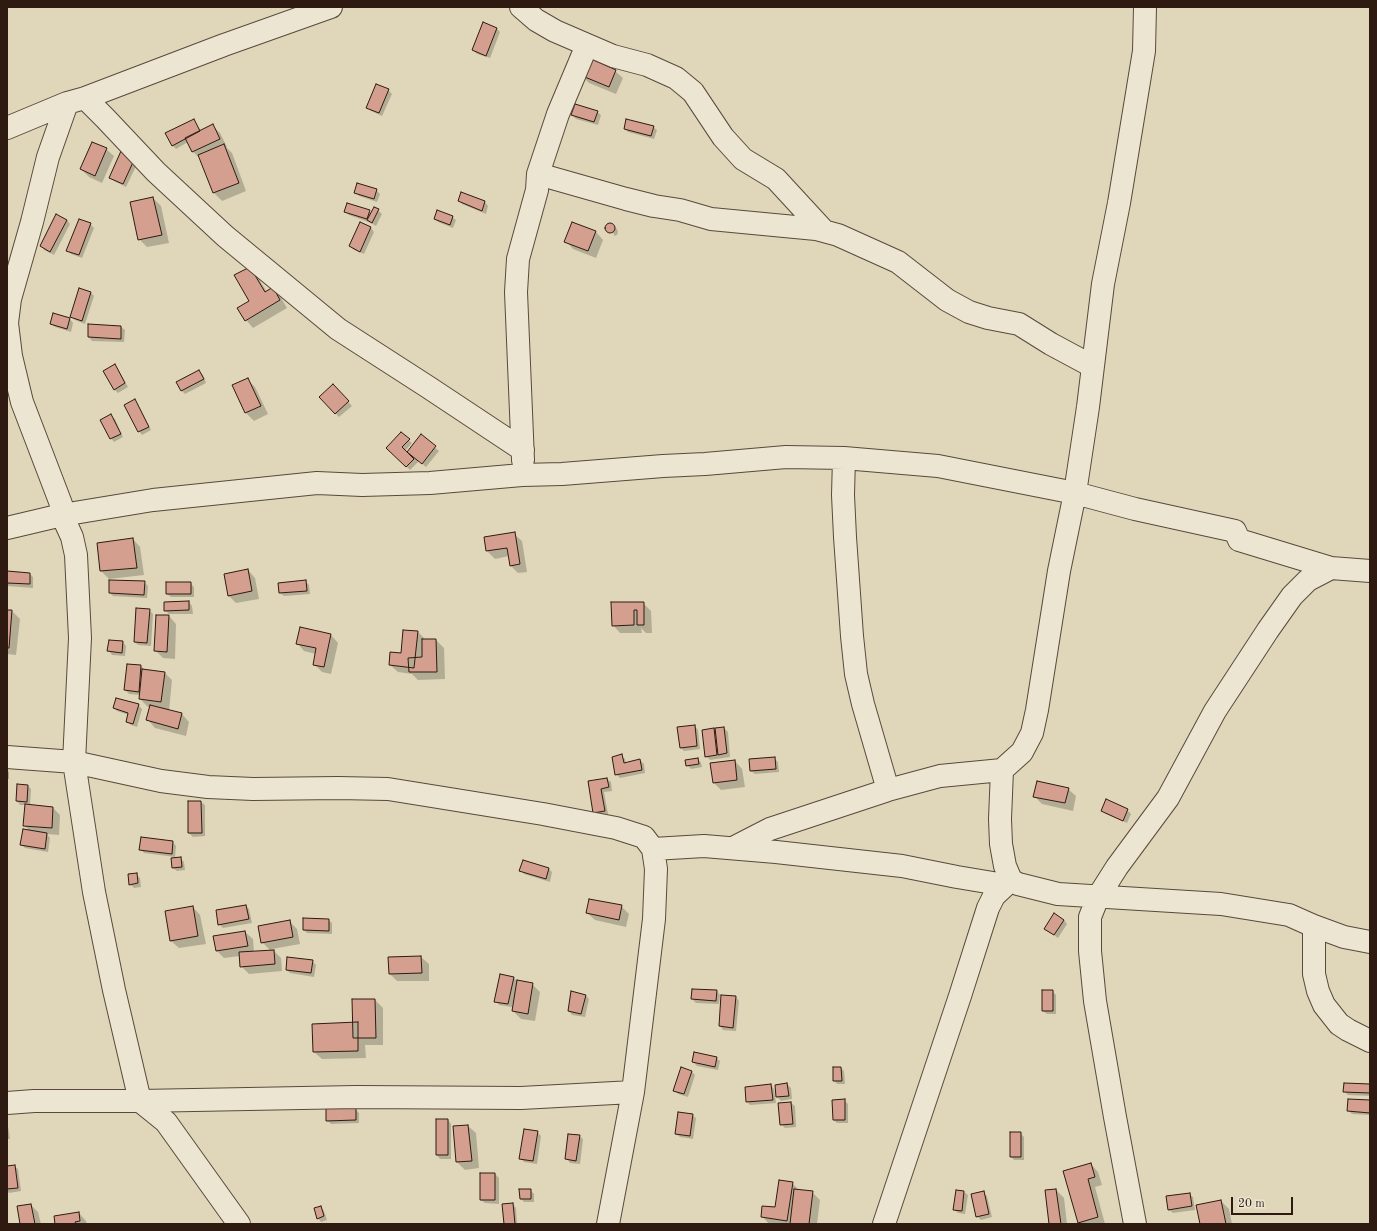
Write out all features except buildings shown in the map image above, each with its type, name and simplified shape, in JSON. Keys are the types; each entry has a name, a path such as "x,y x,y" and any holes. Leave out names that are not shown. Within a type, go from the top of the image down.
{"street":[{"path":"7,128 224,45 331,7"},
{"path":"521,7 536,20 554,31 613,56 646,65 676,78 693,92 723,137 743,159 776,179 823,230"},
{"path":"734,848 770,829 888,790 940,776 1002,770 1022,752 1032,733 1059,571 1075,493 1088,407 1103,284 1119,203 1144,51 1145,7"},
{"path":"522,475 523,450 516,292 518,259 537,190 538,174 558,114 587,45"},
{"path":"76,101 105,118 156,172 225,236 338,329 523,450"},
{"path":"76,101 48,157 32,222 10,299 7,323 11,356 22,402 61,504 62,515 72,537 76,555 80,638 74,762 94,892 114,990 140,1101 166,1122 238,1224"},
{"path":"538,174 626,199 654,206 680,210 711,219 823,230 838,235 898,262 947,300 969,312 988,318 1020,324 1051,344 1092,366"},
{"path":"7,528 62,515 153,500 317,483 362,485 430,483 522,475 562,474 786,457 844,458 938,466 1075,493 1135,509 1235,531 1239,540 1331,568 1370,571"},
{"path":"844,458 843,495 845,537 856,674 869,726 888,790"},
{"path":"1135,1224 1114,1117 1095,1001 1090,951 1090,917 1098,897 1117,867 1168,798 1215,712 1268,630 1292,596 1308,580 1331,568"},
{"path":"7,757 74,762 161,781 208,787 253,789 388,789 543,814 616,828 644,837 652,849 656,869 654,919 633,1092 608,1224"},
{"path":"1002,770 1000,819 1001,844 1008,883"},
{"path":"652,849 704,846 734,848 902,866 956,877 1018,884 1058,894 1221,904 1289,915 1344,937 1370,942"},
{"path":"884,1224 988,908 994,896 1008,883"},
{"path":"1314,926 1314,974 1318,991 1324,1005 1339,1024 1370,1041"},
{"path":"7,1103 34,1101 140,1101 356,1096 521,1098 633,1092"}]}
